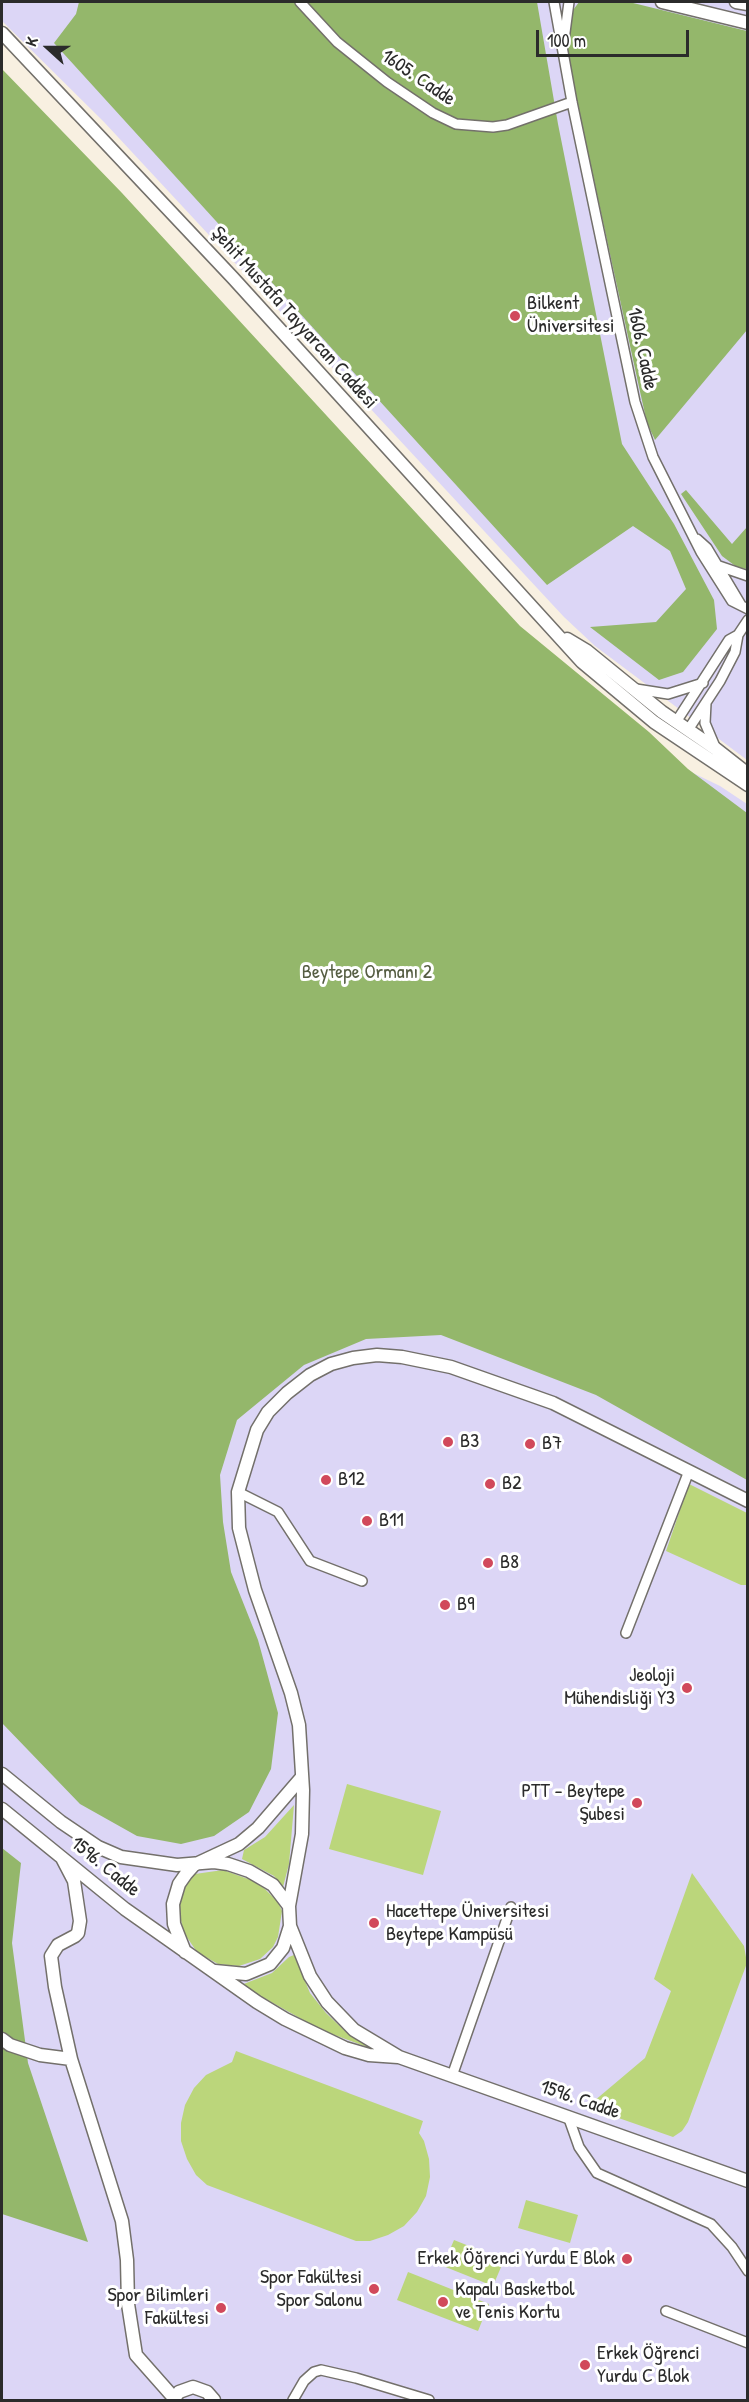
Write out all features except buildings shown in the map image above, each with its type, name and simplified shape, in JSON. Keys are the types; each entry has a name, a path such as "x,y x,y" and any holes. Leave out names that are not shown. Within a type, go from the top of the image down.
{"main road":[{"path":"662,2 747,22"},
{"path":"736,2 747,4"},
{"name":"Şehit Mustafa Tayyarcan Caddesi","path":"2,33 233,278 319,376 582,662 669,733 747,785"},
{"name":"Şehit Mustafa Tayyarcan Caddesi","path":"556,632 587,651 676,722 717,749 747,774"},
{"path":"669,733 676,722"},
{"path":"680,741 688,730"},
{"path":"289,1905 302,1834 299,1725 291,1693 255,1590 238,1528 238,1491 257,1430 268,1412 287,1393 331,1364 353,1358 378,1355 402,1357 451,1367 553,1404 747,1501"},
{"name":"1596. Cadde","path":"2,1774 61,1822 98,1847 121,1857 177,1865 221,1863 249,1872 273,1885 289,1905 290,1926 310,1976 327,2002 354,2030 399,2057 747,2181"},
{"path":"185,1953 174,1924 173,1904 179,1884 194,1865 239,1844 258,1828 302,1777"},
{"name":"1596. Cadde","path":"2,1809 116,1902 208,1970 285,2019 336,2044 369,2055 399,2057"},
{"path":"62,1858 74,1881 80,1921 78,1932 58,1945 51,1956 55,1987 71,2059 122,2221 127,2260 128,2304 136,2355 174,2399 186,2389 193,2387 207,2392 214,2400"},
{"name":"1596. Cadde","path":"208,1970 239,1975 262,1969 276,1958 283,1948 290,1926"},
{"path":"2,2039 10,2045 40,2055 71,2059"}],"street":[{"name":"1605. Cadde","path":"300,2 337,42 387,82 433,113 456,124 493,128 572,102"},
{"name":"1606. Cadde","path":"554,2 572,102 635,402 653,457 696,538 701,552 732,601 744,607"},
{"name":"1606. Cadde","path":"562,52 569,2"},
{"name":"1606. Cadde","path":"696,538 707,548 744,607"},
{"path":"718,565 747,576"},
{"path":"688,730 735,652 738,635 747,620"},
{"path":"676,722 729,640 738,635"},
{"path":"633,688 668,694 703,683"},
{"path":"706,703 705,723 717,749"},
{"path":"626,1633 689,1471"},
{"path":"238,1491 278,1512 310,1561 362,1581"},
{"path":"452,2076 512,1907"},
{"path":"568,2116 579,2147 597,2173 711,2224 732,2247 747,2271"},
{"path":"666,2311 747,2343"},
{"path":"293,2400 304,2381 314,2372 321,2370 429,2400"}],"shaded area":[{"name":"Bilkent Üniversitesi","path":"2,2 747,2 747,760 595,646 564,617 104,122 2,21"},
{"name":"Hacettepe Üniversitesi Beytepe Kampüsü","path":"530,694 720,786 747,804 747,2400 2,2400 2,1445"}],"green space":[{"name":"Bilkent Üniversitesi","path":"79,2 537,2 558,124 622,444 674,524 714,600 717,629 683,672 659,680 590,627 656,622 686,589 670,551 633,526 547,585 54,43 76,14"},
{"path":"579,2 629,2 747,31 747,330 655,440 647,423 566,52 571,13"},
{"name":"Beytepe Ormanı 2","path":"2,69 122,193 520,626 649,732 688,769 747,813 747,1480 596,1395 441,1335 366,1339 304,1365 237,1420 220,1475 223,1522 231,1572 258,1640 278,1713 271,1769 249,1812 214,1836 181,1844 137,1836 80,1804 2,1723"},
{"path":"686,490 732,544 747,527 747,569 738,568 722,556 681,494"},
{"path":"689,1484 747,1513 747,1585 741,1585 666,1551"},
{"path":"347,1784 441,1811 423,1875 329,1849"},
{"path":"294,1805 289,1864 283,1887 274,1876 242,1859 244,1850 265,1837"},
{"path":"2,1848 21,1863 12,1943 28,2063 88,2242 2,2214"},
{"path":"223,1870 251,1880 265,1889 278,1902 282,1911 278,1937 273,1947 260,1959 239,1966 218,1964 197,1952 184,1933 178,1908 186,1882 195,1874"},
{"path":"692,1873 744,1946 747,1963 688,2122 682,2131 673,2137 587,2107 645,2058 671,1991 654,1979"},
{"path":"294,1955 310,1993 326,2013 346,2032 369,2045 367,2047 321,2030 241,1985 272,1973"},
{"path":"236,2051 423,2121 419,2133 429,2159 430,2177 426,2196 417,2212 404,2226 370,2241 356,2241 207,2185 196,2175 181,2141 181,2123 185,2105 194,2088 206,2075 232,2062"},
{"path":"526,2200 578,2215 570,2243 518,2228"},
{"path":"454,2240 504,2260 493,2286 443,2266"},
{"name":"Kapalı Basketbol ve Tenis Kortu","path":"408,2272 489,2304 478,2331 397,2300"}],"place":[{"name":"Bilkent Üniversitesi","path":"515,316"},
{"name":"B3","path":"448,1442"},
{"name":"B7","path":"530,1444"},
{"name":"B12","path":"326,1480"},
{"name":"B2","path":"490,1484"},
{"name":"B11","path":"367,1521"},
{"name":"B8","path":"488,1563"},
{"name":"B9","path":"445,1605"},
{"name":"Jeoloji Mühendisliği Y3","path":"687,1688"},
{"name":"PTT - Beytepe Şubesi","path":"637,1803"},
{"name":"Hacettepe Üniversitesi Beytepe Kampüsü","path":"374,1923"},
{"name":"Erkek Öğrenci Yurdu E Blok","path":"627,2259"},
{"name":"Spor Fakültesi Spor Salonu","path":"374,2289"},
{"name":"Kapalı Basketbol ve Tenis Kortu","path":"443,2302"},
{"name":"Spor Bilimleri Fakültesi","path":"221,2308"},
{"name":"Erkek Öğrenci Yurdu C Blok","path":"585,2365"}]}
